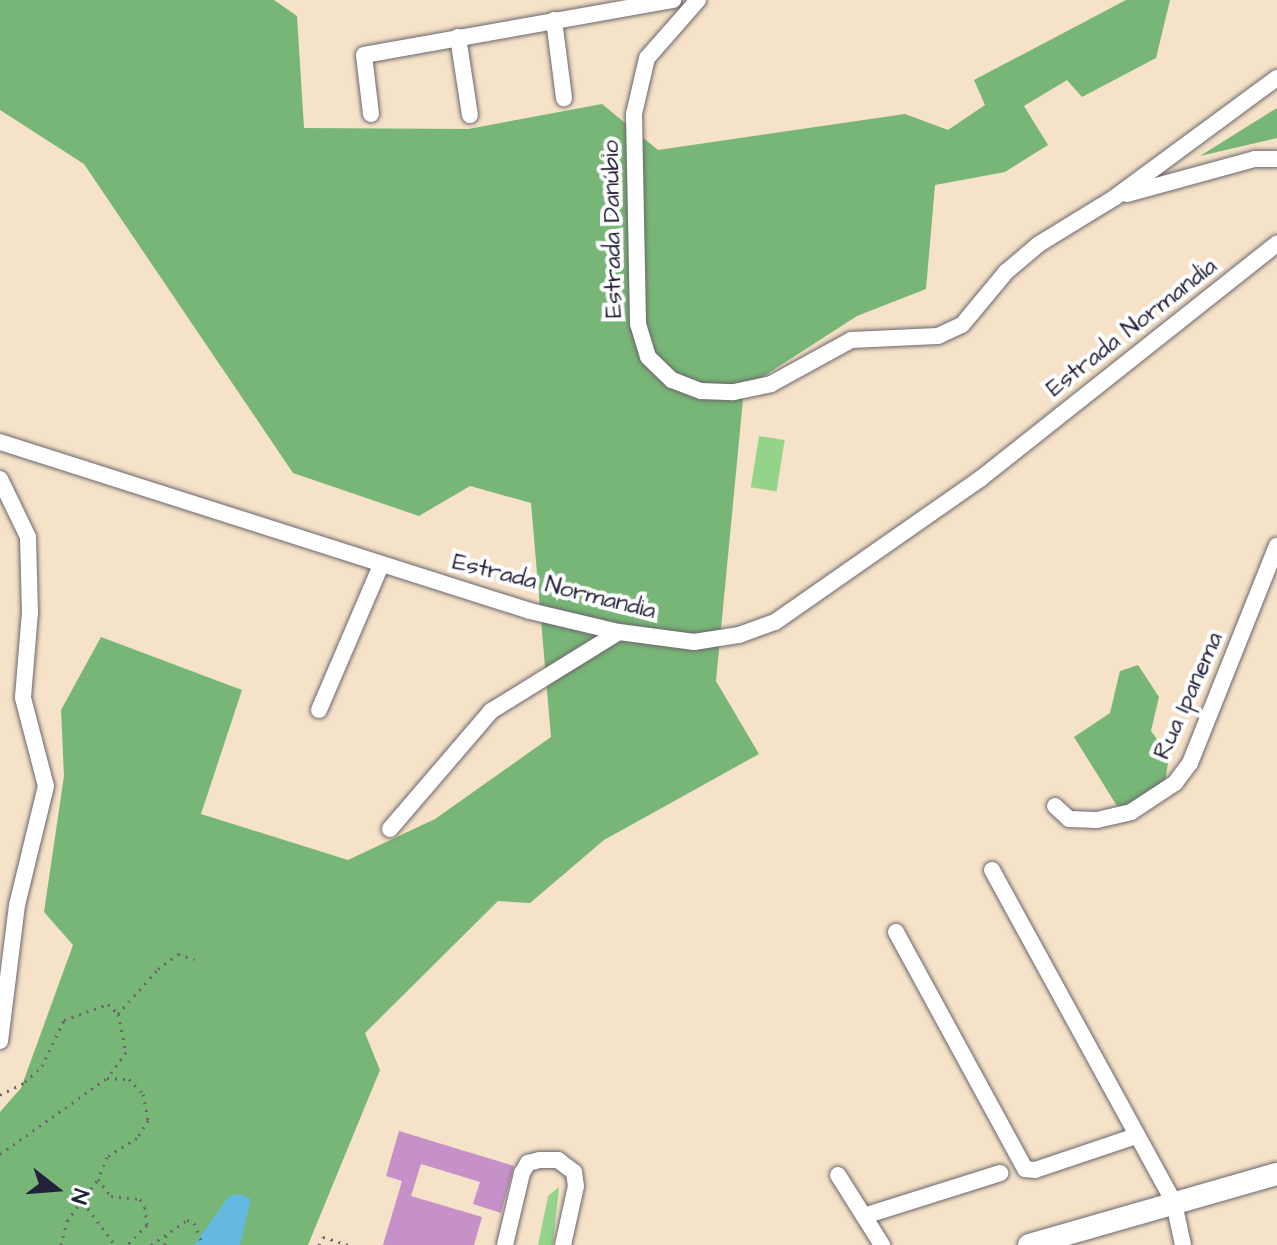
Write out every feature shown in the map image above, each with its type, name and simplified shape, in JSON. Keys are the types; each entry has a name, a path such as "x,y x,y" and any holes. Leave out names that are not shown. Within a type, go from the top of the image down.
{"main road":[{"path":"1029,1245 1277,1174"}],"street":[{"path":"371,114 364,55 673,0"},
{"name":"Estrada Danúbio","path":"698,0 647,58 634,114 638,324 648,357 672,380 701,391 754,389 851,340 938,336 975,313 1006,272 1039,244 1114,198 1277,78"},
{"path":"554,20 564,98"},
{"path":"458,37 470,115"},
{"path":"1114,198 1255,159 1277,159"},
{"name":"Estrada Normandia","path":"0,442 381,565 619,632 694,642 739,635 775,622 980,479 1277,244"},
{"path":"0,479 28,537 30,612 23,698 46,786 17,905 0,1041"},
{"name":"Rua Ipanema","path":"1055,806 1069,819 1097,820 1131,812 1175,783 1190,763 1277,546"},
{"path":"319,710 381,565"},
{"path":"390,829 491,711 619,632"},
{"path":"992,870 1174,1203 1183,1245"},
{"path":"896,932 1025,1169 1035,1170 1136,1136"},
{"path":"505,1245 522,1173 528,1163 540,1160 558,1160 574,1172 576,1186 563,1245"},
{"path":"864,1216 1000,1173"},
{"path":"838,1175 882,1245"}],"path":[{"path":"118,1014 158,969 178,954 194,959"},
{"path":"0,1095 25,1082 42,1066 64,1020 108,1004 118,1014 126,1052 107,1078 0,1154"},
{"path":"61,1245 67,1221 98,1179 107,1157 137,1138 148,1120 143,1094 129,1079 107,1078"},
{"path":"98,1179 111,1196 140,1199 145,1207 147,1225 127,1245"},
{"path":"83,1202 115,1245"},
{"path":"151,1245 187,1220 194,1223 202,1243"},
{"path":"165,1245 166,1233"},
{"path":"319,1245 323,1237 349,1245"}],"green space":[{"path":"0,0 274,0 297,16 304,128 468,129 602,104 658,150 905,114 948,130 985,105 974,80 1126,0 1170,0 1156,58 1082,97 1067,80 1024,106 1048,145 1005,172 935,185 926,289 857,316 744,389 716,681 759,754 604,840 530,903 498,901 365,1033 380,1070 308,1245 0,1245 0,1112 21,1088 73,945 44,912 64,776 61,710 101,637 242,690 201,814 348,860 435,819 551,737 531,503 470,486 419,516 293,473 84,164 0,110"},
{"path":"1277,108 1277,138 1200,156"},
{"path":"759,436 785,440 777,491 751,487"},
{"path":"1138,665 1159,697 1151,731 1169,756 1165,783 1138,810 1117,806 1074,737 1110,713 1120,671"},
{"path":"559,1187 553,1245 538,1245 548,1196"}],"water":[{"path":"240,1194 251,1199 240,1245 194,1245 229,1196"}],"building":[{"path":"399,1131 514,1166 501,1213 473,1204 480,1182 421,1164 411,1196 482,1217 474,1245 383,1245 402,1181 386,1176"}]}
